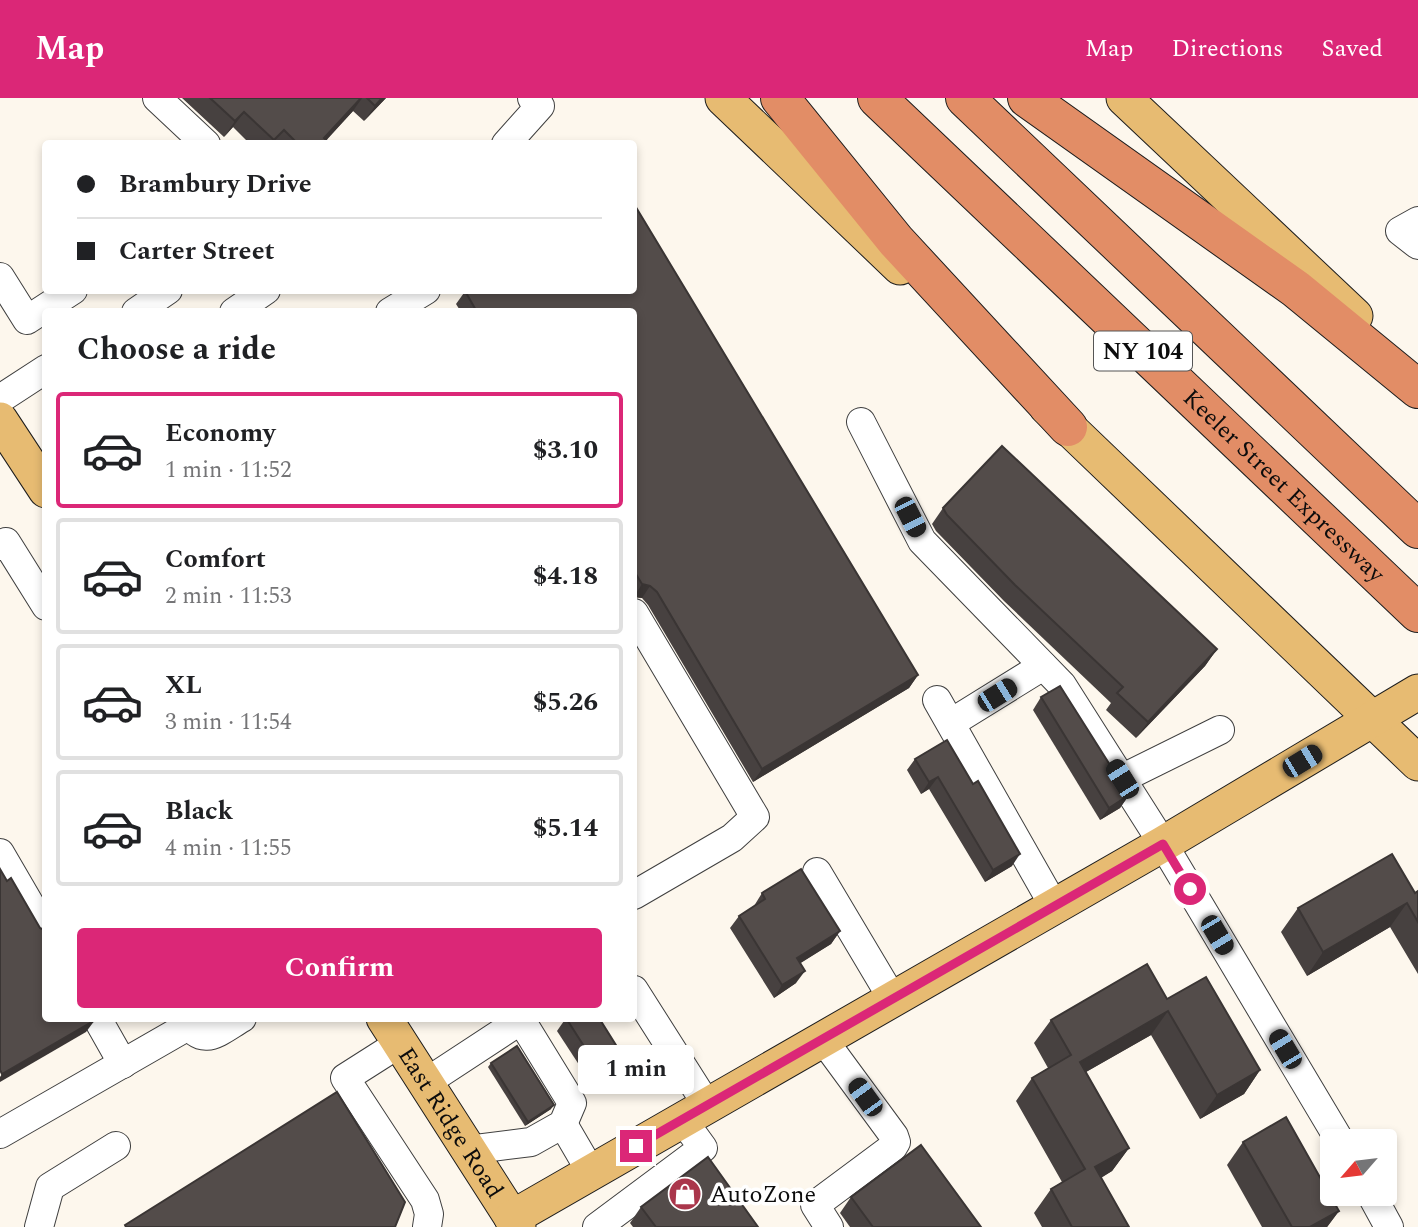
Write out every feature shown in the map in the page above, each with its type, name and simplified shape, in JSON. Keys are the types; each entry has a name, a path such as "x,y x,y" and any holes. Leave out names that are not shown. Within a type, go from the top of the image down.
{"highway":[{"path":"780,98 896,241 1068,427"},
{"name":"Keeler Street Expressway","path":"877,98 1413,608"},
{"name":"NY 104","path":"965,98 1418,529"},
{"path":"1027,98 1274,273 1418,389"}],"main road":[{"path":"723,98 1418,763"},
{"path":"1124,98 1418,377"},
{"path":"0,419 42,477"},
{"path":"509,1224 591,1172 1163,844 1418,692"},
{"name":"East Ridge Road","path":"392,1031 487,1180 509,1224"}],"street":[{"path":"157,98 202,140"},
{"path":"510,140 540,106 532,98"},
{"path":"1418,221 1400,231 1418,245"},
{"path":"0,277 27,320 42,310"},
{"path":"46,308 68,294"},
{"path":"142,308 162,294"},
{"path":"240,308 260,294"},
{"path":"397,308 421,294"},
{"path":"0,398 42,372"},
{"path":"861,422 922,541 1062,685 1163,844 1333,1129"},
{"path":"0,546 6,542 42,600"},
{"path":"637,617 755,817 732,838 637,893"},
{"path":"1044,666 944,712 1054,905"},
{"path":"1122,779 1220,730"},
{"path":"0,853 41,915"},
{"path":"817,872 892,998"},
{"path":"597,1227 703,1148 694,1112 637,996"},
{"path":"99,1022 123,1064"},
{"path":"0,1135 123,1064 188,1022"},
{"path":"190,1022 194,1034 202,1037 211,1037 235,1022"},
{"path":"425,1083 518,1022"},
{"path":"468,1150 531,1142 563,1124 572,1103 522,1022"},
{"path":"392,1031 345,1078 426,1213"},
{"path":"822,1038 896,1142 893,1147 815,1205 829,1227"},
{"path":"563,1124 591,1172"},
{"path":"487,1180 514,1143"},
{"path":"39,1227 50,1187 116,1146"},
{"path":"1378,1206 1389,1227"}],"building":[{"path":"210,98 361,98 324,138 326,140 294,140 284,130 274,140 244,112 235,121"},
{"path":"367,98 382,98 375,106"},
{"path":"637,209 918,675 762,769 657,592 642,584 637,576 637,308 475,308 467,294 637,294"},
{"path":"1002,446 1217,649 1148,722 1117,693 1123,687 1015,585 943,508"},
{"path":"1060,686 1129,795 1109,808 1041,697"},
{"path":"947,740 973,784 978,781 1020,854 993,870 938,777 929,782 915,759"},
{"path":"1392,854 1415,893 1418,891 1418,922 1407,903 1323,952 1298,908"},
{"path":"0,869 7,881 11,878 42,929 42,1022 92,1022 2,1074"},
{"path":"801,869 840,931 797,958 805,971 782,985 739,916 765,899 762,893"},
{"path":"1147,964 1167,999 1206,977 1260,1070 1217,1095 1168,1011 1080,1062 1129,1148 1095,1167 1129,1227 1072,1227 1051,1189 1085,1169 1032,1078 1071,1055 1051,1020"},
{"path":"569,1022 602,1022 619,1050 596,1065"},
{"path":"517,1046 554,1105 528,1122 491,1063"},
{"path":"337,1092 405,1202 395,1227 126,1227 125,1225"},
{"path":"1286,1117 1320,1177 1320,1206 1336,1206 1339,1211 1310,1227 1292,1227 1243,1142"},
{"path":"921,1145 981,1227 873,1227 851,1197"},
{"name":"AutoZone","path":"708,1157 758,1227 656,1227 641,1207"}],"place":[{"name":"AutoZone","path":"685,1194"}],"route":[{"path":"636,1146 1163,844 1190,889"}]}
